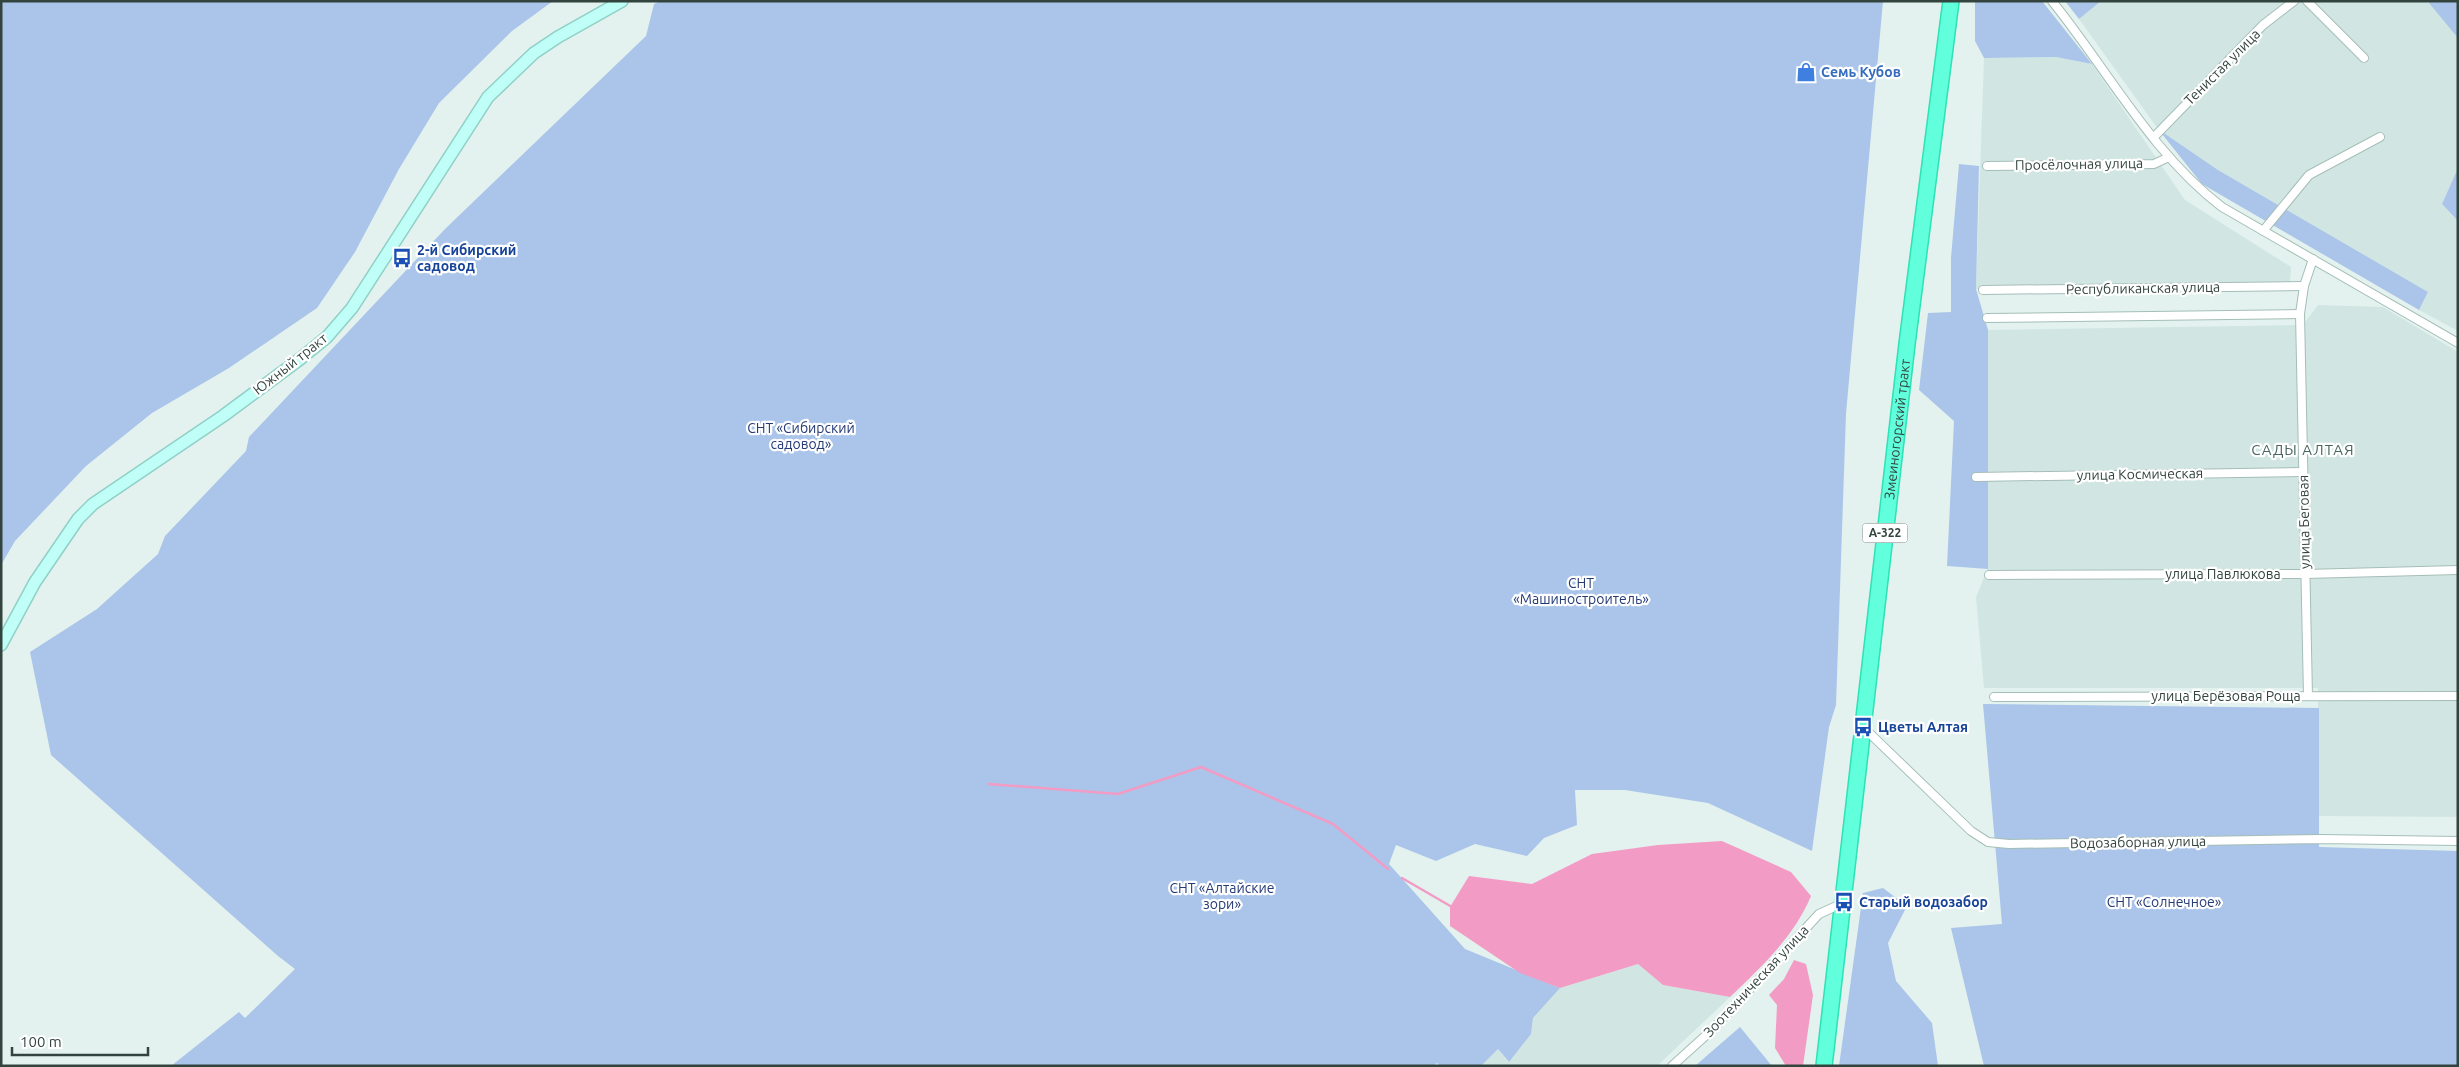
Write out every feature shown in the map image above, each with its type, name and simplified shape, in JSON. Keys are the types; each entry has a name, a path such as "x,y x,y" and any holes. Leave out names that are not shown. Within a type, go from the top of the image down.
{"highway":[{"name":"Змеиногорский тракт","path":"1824,1066 1907,344 1951,1"}],"main road":[{"name":"Южный тракт","path":"1,645 35,582 78,519 111,491 223,416 327,337 352,308 488,97 534,53 558,37 622,1"}],"street":[{"path":"2052,1 2169,157 2200,191 2222,207 2458,343"},
{"name":"Тенистая улица","path":"2154,137 2263,25 2294,1"},
{"path":"2307,1 2364,58"},
{"path":"2263,230 2309,175 2380,137"},
{"name":"Просёлочная улица","path":"1987,166 2154,164 2169,157"},
{"name":"улица Беговая","path":"2308,696 2300,314 2304,286 2314,259"},
{"name":"Республиканская улица","path":"1983,290 2304,286"},
{"name":"Республиканская улица","path":"1986,318 2300,314"},
{"name":"улица Космическая","path":"1976,477 2303,472"},
{"name":"улица Павлюкова","path":"1989,575 2305,574 2458,570"},
{"name":"улица Берёзовая Роща","path":"1994,698 2458,696"},
{"name":"Водозаборная улица","path":"1863,727 1971,831 1988,842 2010,844 2320,839 2458,840"},
{"name":"Зоотехническая улица","path":"1672,1066 1713,1029 1819,914 1844,902"}],"shaded area":[{"path":"2101,1 2430,1 2458,38 2458,168 2442,204 2458,221 2458,331 2419,310 2428,292 2218,170 2158,129 2079,19"},
{"path":"2056,57 2092,64 2185,200 2291,267 2290,282 1976,289 1984,58"},
{"path":"2318,305 2383,307 2458,352 2458,817 2318,816 2318,688 1984,688 1976,597 1988,568 1988,330 2303,325"},
{"path":"1722,841 1791,872 1811,896 1796,925 1776,951 1730,997 1663,985 1638,964 1560,988 1520,973 1450,926 1450,907 1469,876 1532,884 1592,854 1658,845"},
{"path":"1794,960 1806,964 1813,995 1803,1066 1786,1066 1775,1048 1777,1005 1769,995 1784,979"},
{"path":"1638,964 1663,985 1730,997 1657,1066 1481,1066 1498,1049 1508,1062 1531,1034 1533,1018 1560,988"}],"green space":[{"path":"1,1 553,1 512,31 439,103 399,169 355,252 317,308 229,368 152,413 86,466 15,541 1,565"},
{"name":"СНТ «Сибирский садовод»","path":"660,1 1883,1 1846,414 1836,705 1829,727 1812,851 1708,803 1625,790 1575,790 1577,825 1544,838 1527,856 1475,844 1436,861 1396,845 1389,864 1465,949 1560,988 1533,1018 1531,1034 1509,1062 1498,1049 1481,1066 1440,1066 1437,1063 1433,1066 171,1066 239,1012 245,1018 295,969 51,755 30,652 97,609 158,554 165,536 246,451 249,437 445,229 646,36 654,4"},
{"path":"1975,1 2042,1 2092,64 2056,57 1984,58 1975,41"},
{"path":"2065,1 2101,1 2079,19"},
{"path":"2430,1 2458,1 2458,38 2429,3"},
{"path":"2158,129 2218,170 2428,292 2419,310 2202,184"},
{"path":"1959,164 1979,166 1976,289 1988,330 1988,569 1947,566 1954,421 1919,390 1928,313 1951,312 1951,258"},
{"path":"2458,168 2458,221 2442,204"},
{"name":"СНТ «Солнечное»","path":"1983,704 2319,708 2319,847 2458,851 2458,1066 1984,1066 1951,928 2002,924"},
{"path":"1883,888 1907,906 1888,943 1896,981 1932,1023 1938,1066 1839,1066 1863,893"},
{"path":"1740,1027 1772,1066 1695,1066"}],"waterway":[{"path":"989,784 1118,794 1201,767 1333,824 1388,869"},
{"path":"1402,878 1452,907"}],"place":[{"name":"Семь Кубов","path":"1806,72"},
{"name":"2-й Сибирский садовод","path":"402,258"},
{"name":"Цветы Алтая","path":"1863,727"},
{"name":"Старый водозабор","path":"1844,902"}],"district":[{"name":"САДЫ АЛТАЯ","path":"2303,450"}],"park label":[{"name":"СНТ «Машиностроитель»","path":"1581,592"},
{"name":"СНТ «Алтайские зори»","path":"1222,896"}]}
